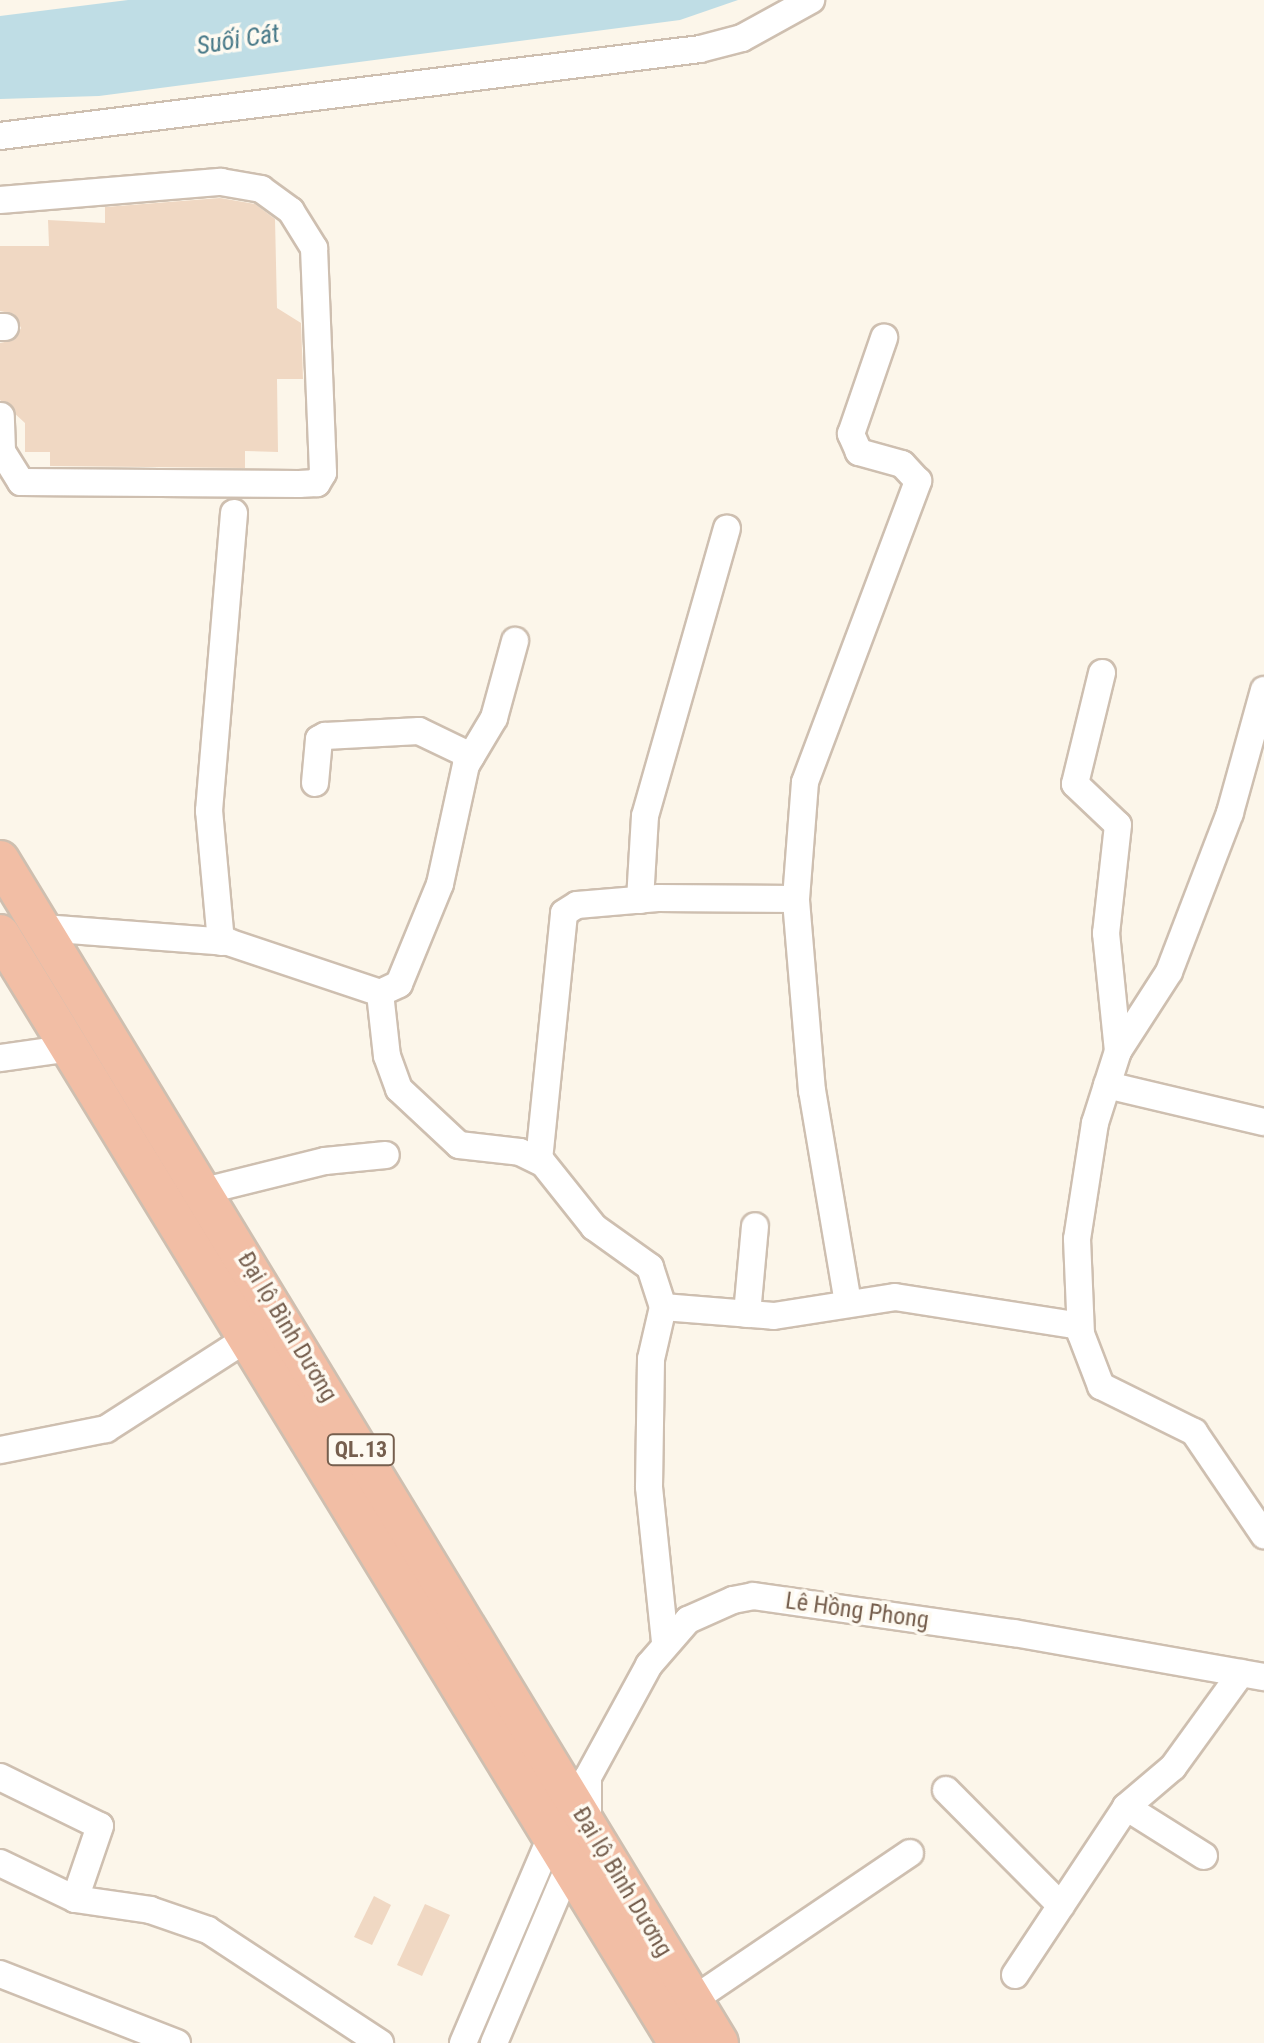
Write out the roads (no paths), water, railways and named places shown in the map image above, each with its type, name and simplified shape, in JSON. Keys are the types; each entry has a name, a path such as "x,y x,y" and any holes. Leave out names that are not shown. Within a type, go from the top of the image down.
{"highway":[{"name":"Đại lộ Bình Dương","path":"0,860 204,1191 579,1785 571,1841 678,2043"},
{"name":"Đại lộ Bình Dương","path":"1,936 246,1339 571,1841 693,2000 719,2043"}],"street":[{"path":"0,136 700,49 742,38 811,0"},
{"path":"0,200 221,182 261,189 291,211 316,263 323,473 317,483 299,484 21,482 2,451 1,416"},
{"path":"848,1303 810,1076 796,899 805,782 918,481 902,464 859,452 851,434 884,338"},
{"path":"221,942 209,811 234,513"},
{"path":"640,900 645,816 727,528"},
{"path":"43,928 221,942 273,951 380,993 399,984 440,884 471,756 494,718 515,641"},
{"path":"1102,673 1075,784 1118,825 1106,933 1118,1051"},
{"path":"1264,690 1230,813 1169,972 1118,1051 1107,1085 1080,1205 1080,1326 1101,1386 1194,1432 1264,1535"},
{"path":"315,783 319,739 325,736 419,731 471,756"},
{"path":"539,1160 559,921 577,905 640,900 796,899"},
{"path":"380,993 391,1073 435,1127 459,1145 539,1160 594,1227 650,1267 663,1307 651,1359 649,1487 665,1642"},
{"path":"0,1058 71,1048"},
{"path":"1107,1085 1264,1122"},
{"path":"204,1191 325,1161 386,1155"},
{"path":"747,1314 755,1226"},
{"path":"663,1307 747,1314 895,1297 1080,1326"},
{"path":"0,1450 106,1429 246,1339"},
{"name":"Lê Hồng Phong","path":"579,1785 665,1642 688,1620 753,1596 1253,1675"},
{"path":"1015,1975 1126,1807 1173,1767 1253,1675"},
{"path":"0,1777 100,1826 75,1899"},
{"path":"946,1790 1061,1906"},
{"path":"1126,1807 1204,1856"},
{"path":"463,2043 571,1841"},
{"path":"494,2043 571,1841"},
{"path":"693,2000 910,1853"},
{"path":"0,1863 75,1899 150,1910 208,1930 380,2043"},
{"path":"0,1974 177,2043"}],"water":[{"name":"Suối Cát","path":"128,0 738,0 680,20 99,96 0,99 0,16"}]}
